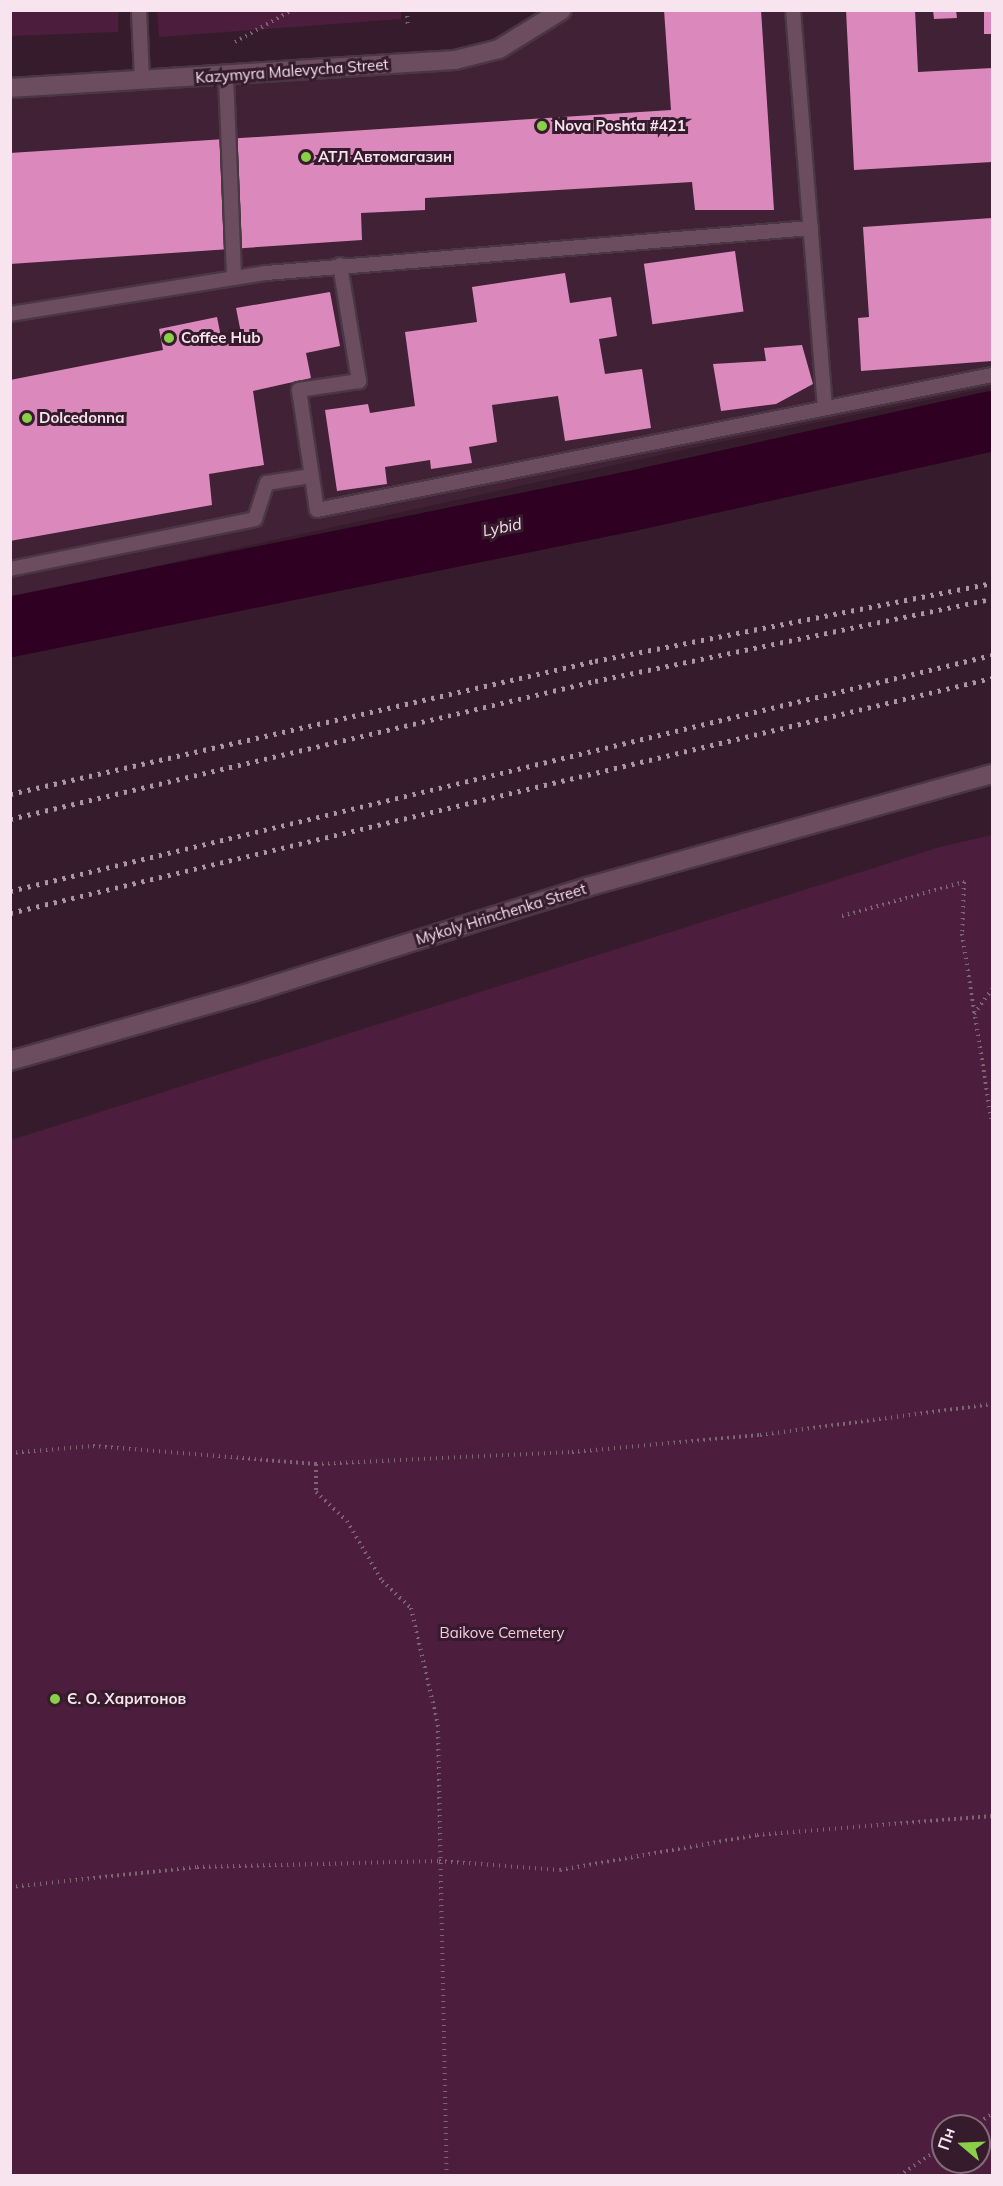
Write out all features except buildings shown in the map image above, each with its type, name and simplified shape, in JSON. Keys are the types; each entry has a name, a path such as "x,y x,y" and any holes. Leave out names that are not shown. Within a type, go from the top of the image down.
{"main road":[{"name":"Kazymyra Malevycha Street","path":"10,88 454,60 499,49 540,18 562,10"},
{"name":"Mykoly Hrinchenka Street","path":"10,1061 255,991 587,887 993,774"}],"lane":[{"path":"139,10 142,80"},
{"path":"793,10 825,408"},
{"path":"226,76 234,276"},
{"path":"10,314 234,276 340,265 811,228"},
{"path":"340,265 359,381 299,390 317,510 993,375"},
{"path":"10,569 255,519 267,483 311,476"}],"path":[{"path":"235,42 292,10"},
{"path":"407,10 408,27"},
{"path":"842,916 964,882 962,934 993,1124"},
{"path":"974,1014 993,989"},
{"path":"10,1453 93,1446 316,1464 619,1448 760,1435 993,1404"},
{"path":"316,1464 316,1492 347,1521 382,1581 411,1608 438,1725 447,2175"},
{"path":"10,1887 197,1867 439,1861 560,1870 757,1835 993,1816"},
{"path":"899,2175 931,2154"}],"shaded area":[{"path":"562,11 992,11 992,387 715,443 11,598 11,88 455,60"}],"green space":[{"path":"11,10 118,11 118,32 11,36"},
{"path":"157,11 401,11 401,19 159,37"},
{"name":"Baikove Cemetery","path":"992,835 992,2175 11,2175 11,1140 940,847"}],"waterway":[{"name":"Lybid","path":"10,627 627,502 992,421"}],"railway":[{"path":"10,794 595,661 992,583"},
{"path":"10,819 595,681 992,599"},
{"path":"10,891 992,655"},
{"path":"10,913 992,678"}],"place":[{"name":"Nova Poshta #421","path":"542,126"},
{"name":"АТЛ Автомагазин","path":"306,157"},
{"name":"Coffee Hub","path":"169,338"},
{"name":"Dolcedonna","path":"27,418"},
{"name":"Є. О. Харитонов","path":"55,1699"}]}
